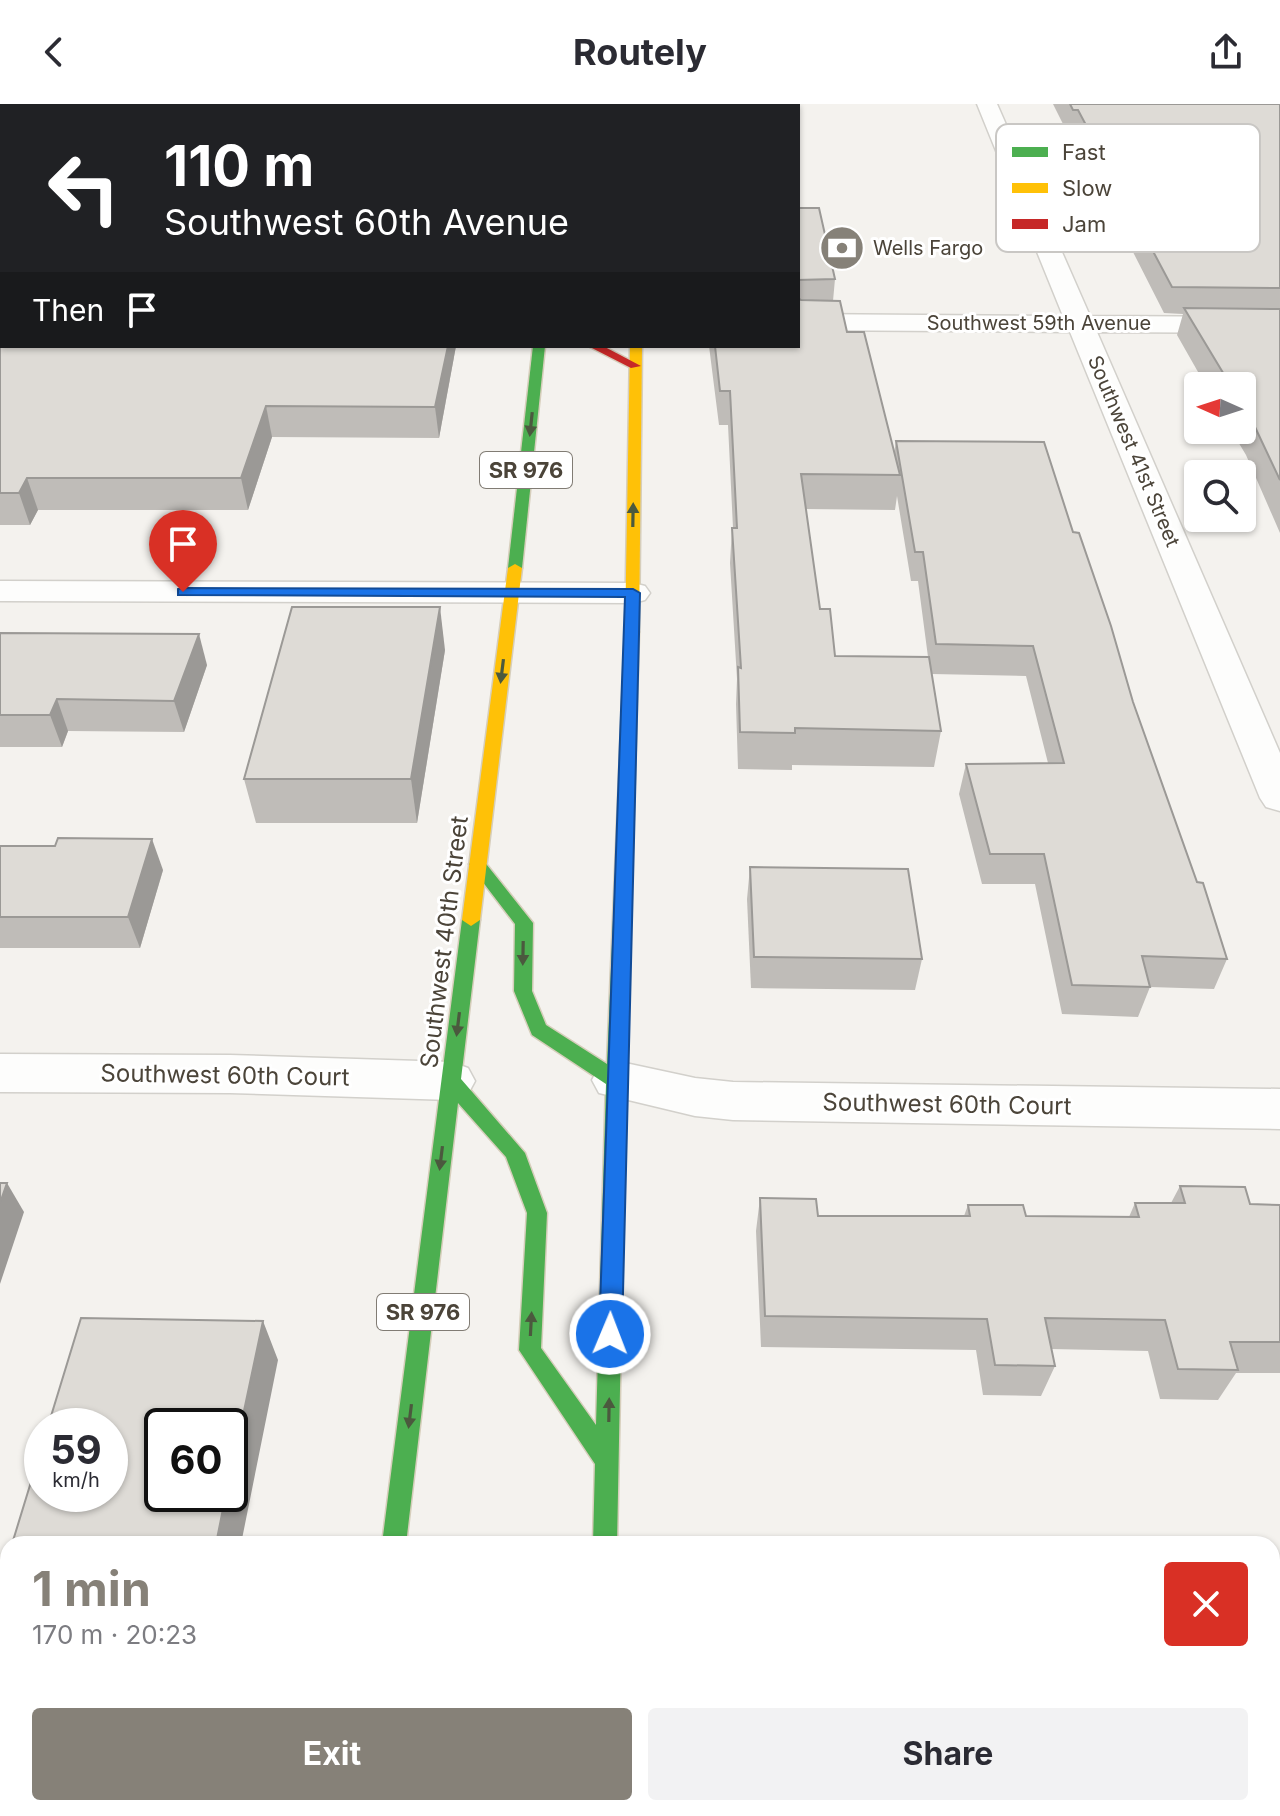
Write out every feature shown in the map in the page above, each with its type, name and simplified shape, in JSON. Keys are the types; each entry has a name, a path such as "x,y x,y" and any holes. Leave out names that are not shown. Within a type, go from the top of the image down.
{"main road":[{"name":"Southwest 40th Street","path":"395,1536 512,593 539,348"},
{"path":"598,348 635,366"},
{"path":"605,1536 616,1080 633,593 636,348"},
{"path":"477,864 524,923 523,991 539,1030 616,1080"},
{"path":"451,1081 515,1153 537,1213 530,1350 608,1462"}],"street":[{"name":"Southwest 41st Street","path":"987,104 996,125"},
{"name":"Southwest 41st Street","path":"1050,252 1280,798"},
{"name":"Southwest 59th Avenue","path":"800,322 1280,325"},
{"path":"0,591 633,593"},
{"name":"Southwest 60th Court","path":"0,1073 245,1074 451,1081"},
{"name":"Southwest 60th Court","path":"616,1080 695,1097 733,1101 1280,1109"}],"building":[{"path":"1070,104 1280,104 1280,288 1172,287 1153,252 1260,252 1260,124 1085,124 1078,110 1073,110"},
{"path":"800,208 819,208 835,279 800,280"},
{"path":"800,299 840,301 847,332 864,332 900,475 801,474 820,609 830,609 835,656 929,657 941,731 795,728 795,733 740,732 738,667 741,668 732,528 737,528 730,391 720,391 715,348 800,348"},
{"path":"1184,308 1280,309 1280,480 1256,429 1256,372 1223,372"},
{"path":"0,348 448,348 435,407 266,406 241,478 27,478 19,493 0,493"},
{"path":"896,441 1044,442 1073,532 1079,533 1111,626 1133,702 1197,882 1203,883 1227,959 1142,956 1150,987 1072,985 1044,854 990,854 966,764 1064,763 1033,646 936,644 923,552 915,552"},
{"path":"292,607 440,607 411,779 244,779"},
{"path":"0,633 199,634 174,701 57,699 50,715 0,715"},
{"path":"58,838 152,839 128,917 0,917 0,846 55,846"},
{"path":"750,867 908,869 922,959 754,957"},
{"path":"0,1183 7,1183 0,1203"},
{"path":"1180,1186 1245,1187 1250,1204 1280,1205 1280,1342 1230,1342 1238,1370 1178,1369 1165,1320 1045,1318 1055,1366 995,1365 987,1319 765,1316 760,1198 816,1199 818,1216 970,1216 968,1205 1023,1205 1026,1216 1139,1217 1135,1203 1185,1203"},
{"path":"81,1318 263,1321 245,1408 144,1408 144,1512 222,1512 218,1536 14,1536 24,1505 24,1512 128,1512 128,1408 54,1408"}],"traffic: fast":[{"path":"515,568 539,348"},
{"path":"605,1536 616,1080 632,632"},
{"path":"477,864 524,923 523,991 539,1030 616,1080"},
{"path":"395,1536 471,920"},
{"path":"451,1081 515,1153 537,1213 530,1350 608,1462"}],"traffic: slow":[{"path":"632,632 636,348"},
{"path":"471,920 515,568"}],"traffic: jam":[{"path":"598,348 635,366"}],"place":[{"name":"Wells Fargo","path":"842,248"}],"route":[{"path":"183,592 633,593 610,1334"}]}
